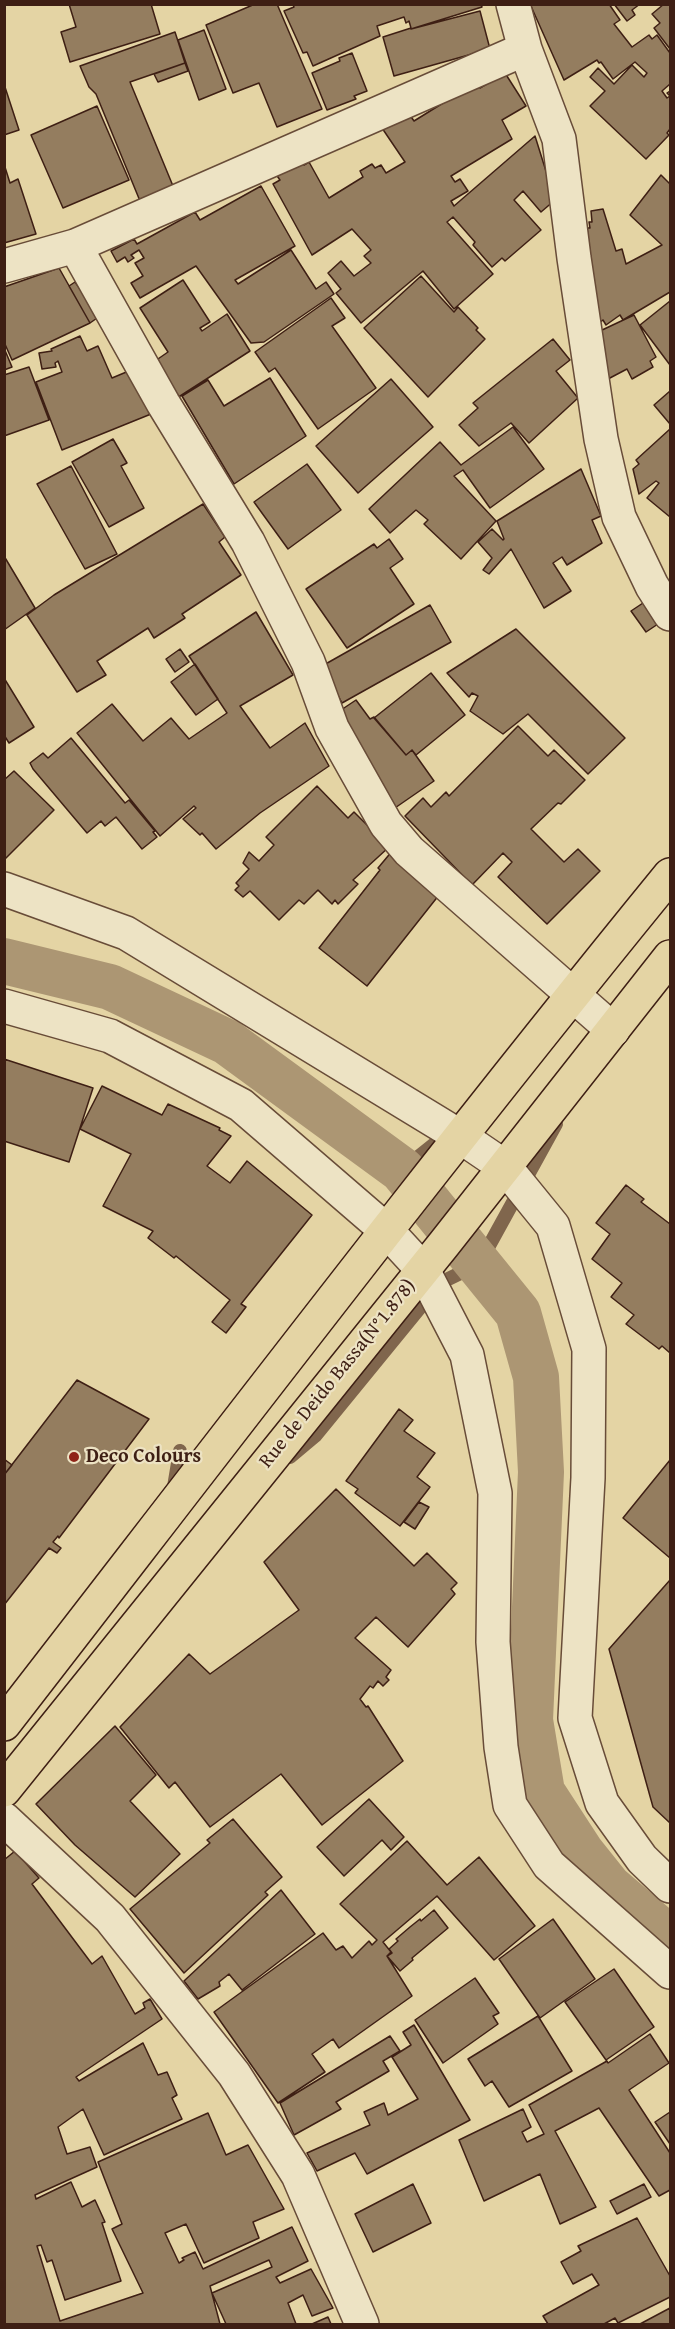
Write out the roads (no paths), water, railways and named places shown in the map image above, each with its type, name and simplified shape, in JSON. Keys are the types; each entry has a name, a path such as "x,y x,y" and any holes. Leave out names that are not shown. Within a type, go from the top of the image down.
{"main road":[{"path":"4,1724 393,1223 670,875"},
{"name":"Rue de Deido Bassa(N°1.878)","path":"4,1790 444,1244 670,957"},
{"path":"222,1442 261,1470"}],"street":[{"path":"513,4 525,49 559,139 601,439 619,517 652,586 670,614"},
{"path":"4,266 75,246 525,49"},
{"path":"75,246 163,403 248,542 308,662 332,728 386,824 409,851 613,1030"},
{"path":"4,889 126,933 461,1137 505,1167 553,1226 589,1349 588,1479 575,1718 602,1803 642,1859 670,1886"},
{"path":"4,1006 110,1036 241,1105 393,1223 423,1270 467,1355 495,1493 493,1642 501,1748 510,1805 549,1865 670,1972"},
{"path":"4,1819 110,1918 234,2074 298,2175 362,2325"}],"waterway":[{"path":"4,961 110,987 227,1042 402,1170 518,1313 536,1377 541,1472 530,1720 542,1792 581,1852 609,1887 670,1939"},
{"path":"290,1457 315,1436 440,1283 479,1264 556,1124"},
{"path":"402,1170 447,1134"},
{"path":"170,1492 174,1487 180,1451"}],"place":[{"name":"Deco Colours","path":"74,1457"}]}
